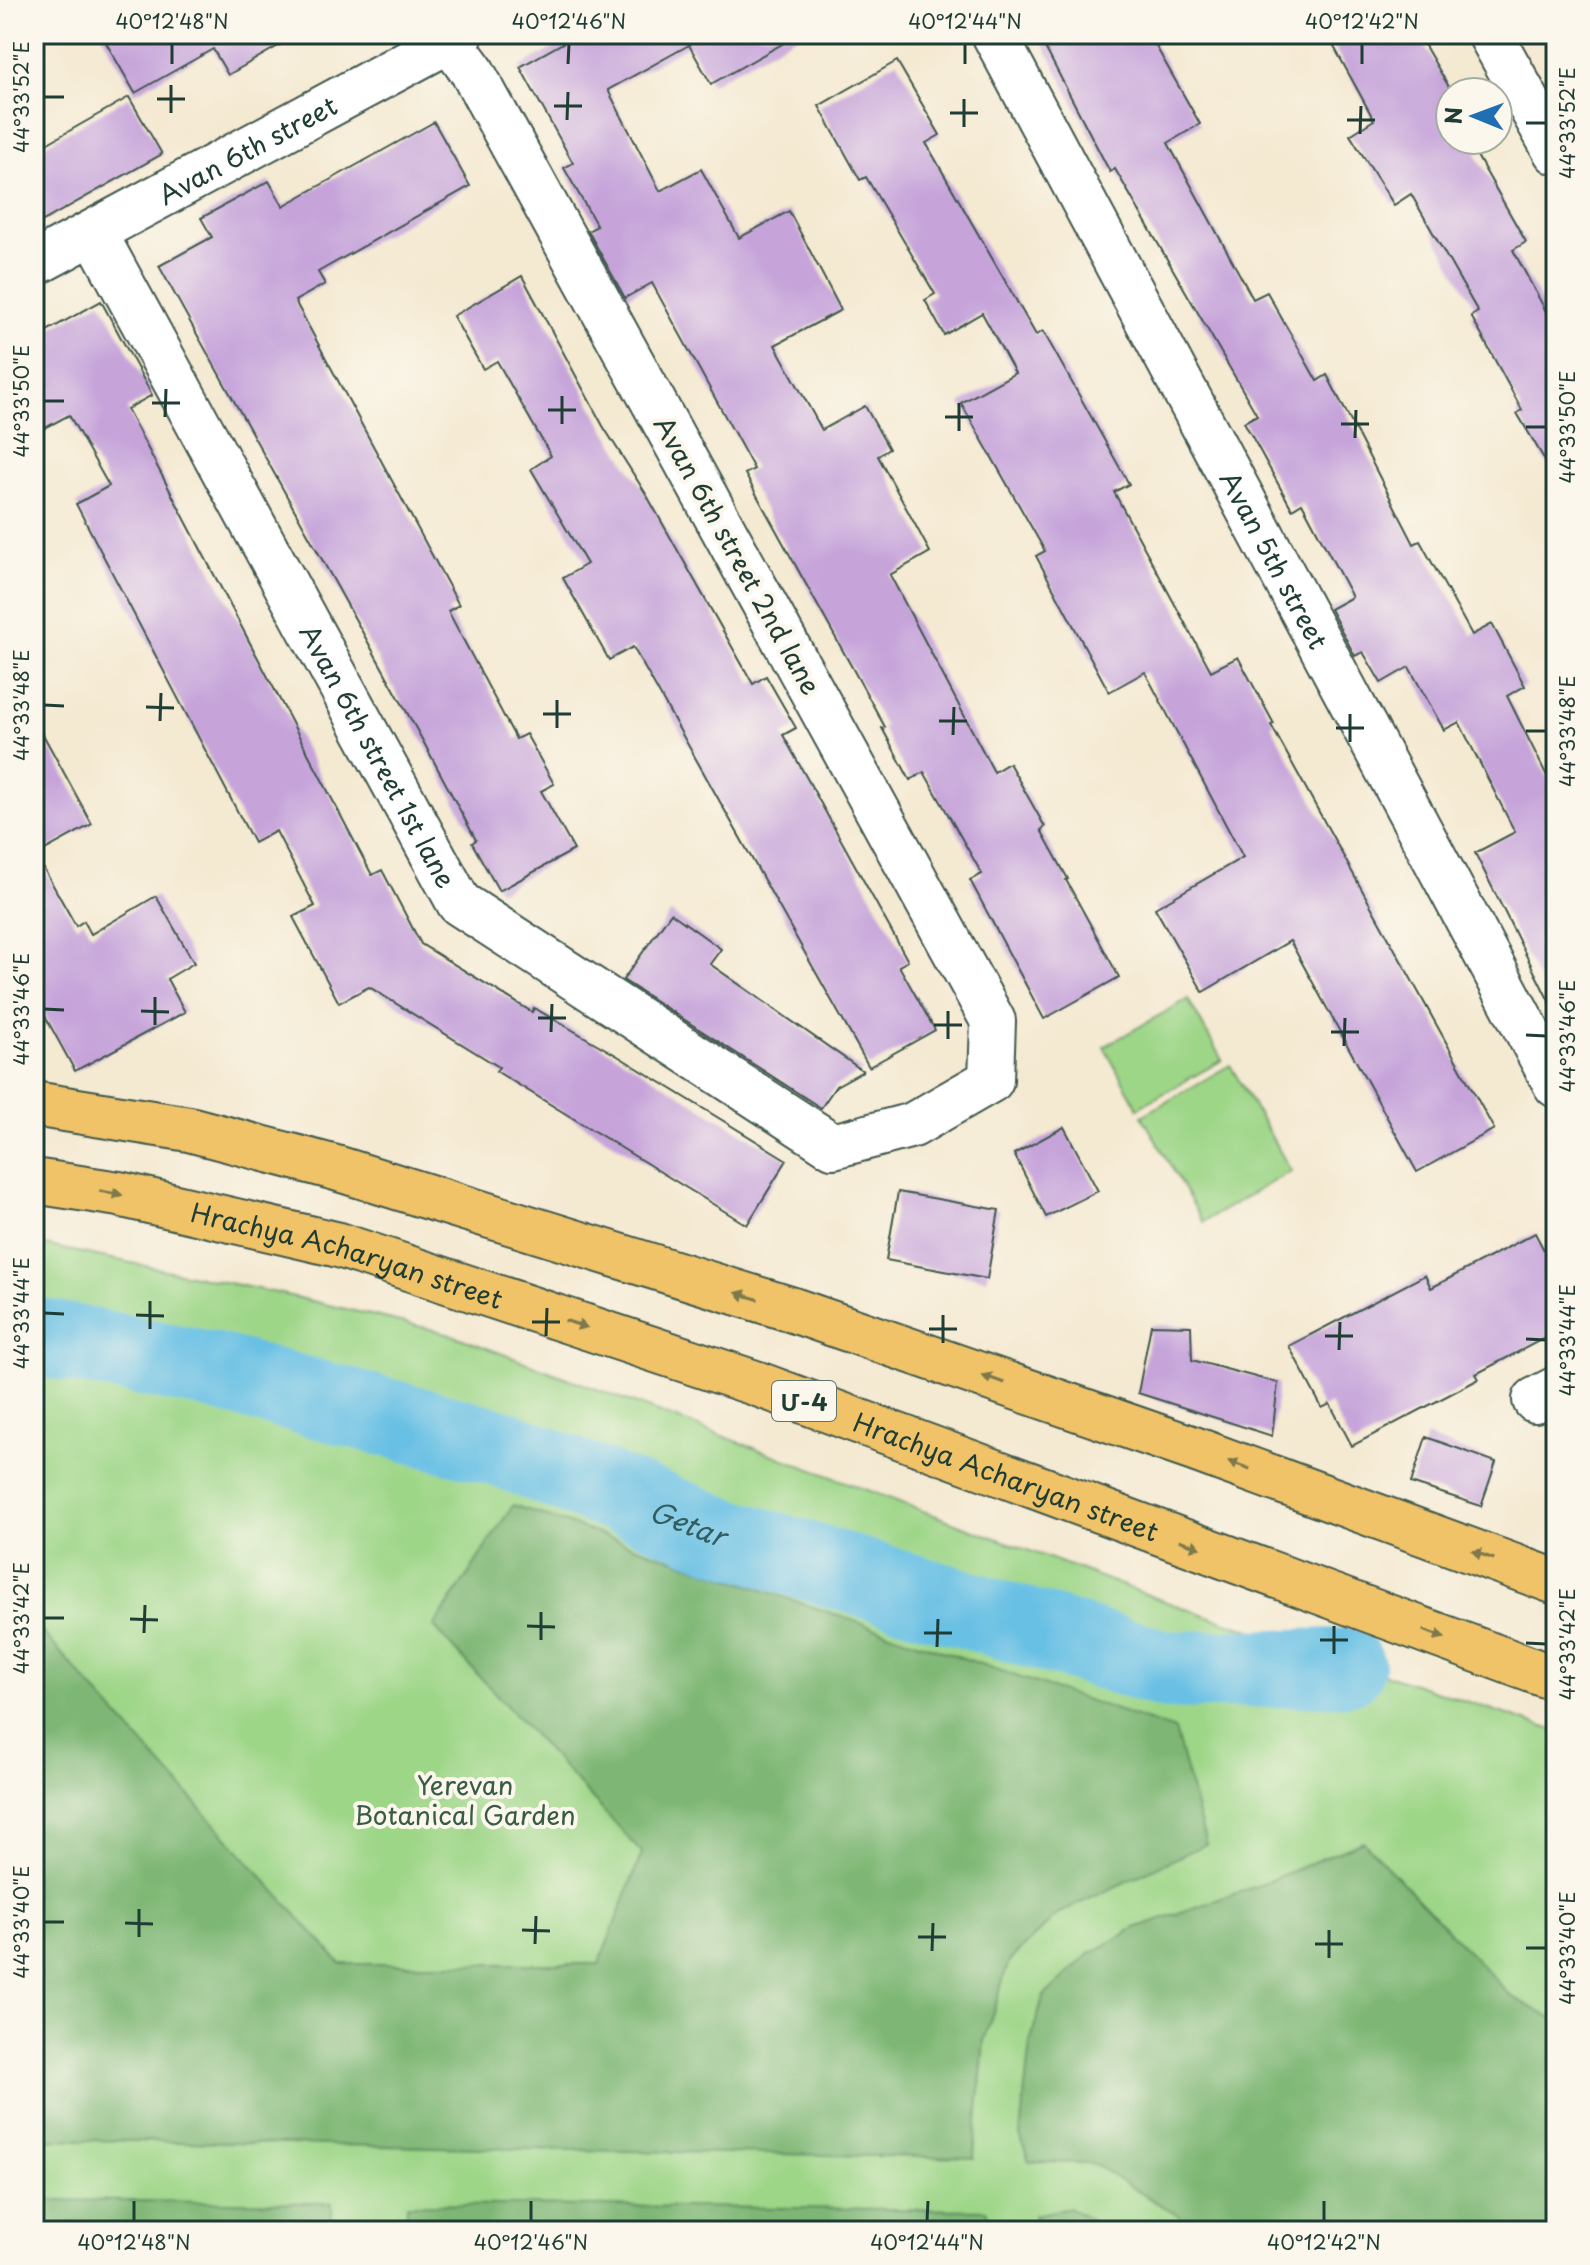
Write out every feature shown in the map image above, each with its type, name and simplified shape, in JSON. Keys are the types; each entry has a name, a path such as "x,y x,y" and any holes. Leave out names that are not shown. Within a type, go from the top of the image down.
{"highway":[{"path":"34,1104 189,1129 321,1164 793,1310 1194,1449 1556,1582"},
{"name":"Hrachya Acharyan street","path":"34,1181 119,1194 339,1245 755,1383 1556,1679"}],"street":[{"name":"Avan 5th street","path":"994,34 1556,1085"},
{"path":"1490,34 1556,152"},
{"name":"Avan 6th street","path":"34,264 455,37"},
{"name":"Avan 6th street 2nd lane","path":"455,37 993,1021 991,1080"},
{"name":"Avan 6th street 1st lane","path":"94,232 459,903 833,1146 913,1125 991,1080"}],"green space":[{"path":"1188,999 1222,1060 1138,1108 1104,1047"},
{"path":"1230,1065 1291,1171 1203,1222 1142,1116"},
{"name":"Yerevan Botanical Garden","path":"34,1243 282,1294 447,1333 1172,1604 1556,1731 1556,2231 34,2231"},
{"path":"513,1505 1175,1730 1206,1844 1059,1913 1009,1961 984,2041 974,2158 34,2139 34,1623 341,1964 599,1964 642,1853 434,1627"},
{"path":"1363,1841 1511,1996 1556,2021 1556,2231 1203,2231 1092,2163 1029,2162 1020,2135 1030,2043 1043,1997 1088,1955 1135,1928 1257,1886"},
{"path":"34,2200 332,2203 332,2231 34,2231"},
{"path":"407,2204 986,2210 993,2231 407,2231"},
{"path":"1069,2208 1110,2231 1039,2231 1034,2215"}],"building":[{"path":"101,34 299,34 228,75 213,49 135,93"},
{"path":"579,34 800,34 711,84 689,45 608,90 660,191 701,169 739,238 789,211 841,310 775,345 822,430 865,406 889,449 878,456 930,552 890,575 994,772 1009,763 1045,827 1041,830 1066,880 1119,977 1044,1019 970,880 982,874 924,772 910,780 882,728 885,727 745,474 754,469 652,283 625,298 588,231 597,226 564,168 573,163 520,67"},
{"path":"1038,34 1149,34 1200,124 1168,143 1253,299 1267,292 1317,381 1327,375 1414,544 1420,541 1472,635 1492,624 1525,686 1507,696 1556,794 1556,1015 1475,853 1515,832 1459,722 1444,730 1409,667 1381,683 1363,652 1355,656 1330,609 1352,597 1302,503 1292,509 1244,422 1257,415 1115,169 1110,172"},
{"path":"1327,34 1418,34 1443,76 1434,76 1434,156 1477,156 1526,242 1513,250 1556,330 1556,479 1517,413 1522,410 1471,316 1478,312 1411,194 1394,205 1350,135 1374,120"},
{"path":"897,61 940,135 926,143 1036,335 1043,331 1129,484 1114,492 1211,671 1238,657 1274,724 1271,725 1494,1129 1417,1172 1290,941 1203,992 1155,908 1243,857 1145,672 1109,692 1036,556 1045,551 961,403 1015,373 982,313 944,335 925,300 935,294 866,177 860,180 819,106"},
{"path":"129,97 162,154 34,226 34,151"},
{"path":"434,122 470,186 318,272 325,284 295,301 459,605 448,611 516,739 526,734 554,784 541,791 574,850 499,891 472,843 476,840 424,743 159,266 212,237 201,218 269,181 283,206"},
{"path":"522,276 603,426 646,494 753,684 766,676 796,728 783,735 908,961 899,966 935,1030 869,1067 633,647 609,660 563,578 587,564 531,469 551,456 497,361 483,369 453,316"},
{"path":"101,301 152,395 127,409 372,875 382,870 421,944 532,1012 534,1008 616,1055 787,1160 747,1225 496,1071 499,1067 369,987 339,1003 293,917 315,906 276,831 254,843 76,504 109,486 69,415 34,434 34,338"},
{"path":"34,718 92,824 36,855 76,926 84,921 91,934 156,896 194,963 167,979 185,1012 75,1071 34,996"},
{"path":"671,913 721,949 710,964 863,1071 836,1086 821,1108 623,980"},
{"path":"1064,1127 1098,1191 1046,1217 1014,1154"},
{"path":"898,1192 999,1210 987,1279 886,1260"},
{"path":"1535,1233 1556,1273 1556,1332 1476,1374 1479,1379 1352,1446 1330,1404 1322,1408 1289,1346 1425,1275 1431,1288"},
{"path":"1151,1325 1191,1326 1192,1360 1278,1383 1272,1436 1138,1393"},
{"path":"1426,1437 1496,1462 1481,1506 1411,1483"}],"waterway":[{"name":"Getar","path":"34,1336 204,1369 498,1447 715,1533 1167,1670 1346,1667"}]}
